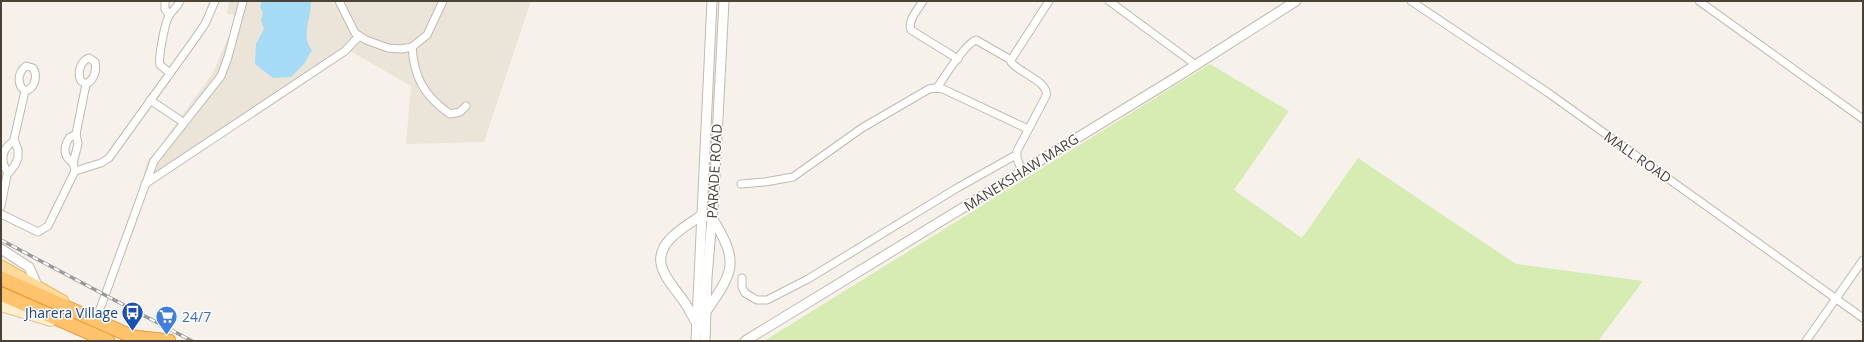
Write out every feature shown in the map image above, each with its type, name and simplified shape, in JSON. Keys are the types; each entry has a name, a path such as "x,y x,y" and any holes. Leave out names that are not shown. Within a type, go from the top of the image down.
{"highway":[{"path":"1,278 138,339 169,341"},
{"path":"1,294 108,341"}],"main road":[{"path":"1,266 37,285 96,320"},
{"path":"1,306 88,332"}],"street":[{"path":"164,1 164,8 169,15"},
{"path":"170,73 162,68 159,61 169,15 177,8 180,1"},
{"path":"75,171 101,163 109,158 205,24 215,1"},
{"path":"96,320 145,184 158,155 183,122 210,92 221,76 228,57 242,1"},
{"path":"339,1 352,30 359,36 388,48 401,49 412,47 423,39 430,31 443,1"},
{"name":"PARADE ROAD","path":"696,341 712,1"},
{"name":"PARADE ROAD","path":"705,341 705,313 712,218 724,1"},
{"path":"923,1 911,20 911,30 958,59"},
{"path":"1011,60 1049,1"},
{"name":"MANEKSHAW MARG","path":"745,341 1196,65 1296,1"},
{"name":"MALL ROAD","path":"1411,1 1547,92 1863,318"},
{"path":"1699,1 1863,119"},
{"path":"1113,2 1196,65"},
{"path":"145,184 345,51 359,36"},
{"path":"742,278 742,287 745,293 757,300 767,300 808,279 957,188 1016,155 1046,96 1047,91 1044,86 1013,65 1011,60 976,40 972,42 958,59 937,88"},
{"path":"412,47 414,66 425,92 450,114 460,112 466,106"},
{"path":"1,214 31,230 38,232 44,230 48,226 75,171 73,163 78,142 76,134 86,84"},
{"path":"741,184 765,182 793,177 862,128 929,89 937,88 1028,129"},
{"path":"1,206 8,173 15,165 18,158 18,150 14,141 25,90"},
{"path":"150,100 183,122"},
{"path":"73,163 66,157 65,150 69,138 76,134"},
{"path":"8,173 2,163 2,154 5,147 14,141"},
{"path":"1016,155 1022,172"},
{"path":"696,323 685,303 664,276 661,266 661,254 670,238 702,216 712,218 727,243 731,260 724,285 705,313"},
{"path":"1,249 29,267 37,285"},
{"path":"1806,341 1863,260"}],"shaded area":[{"path":"229,1 531,1 484,142 406,144 411,86 348,50 147,178 144,175 147,161 158,149 212,74 238,15 227,14"}],"green space":[{"path":"1210,64 1289,111 1234,190 1302,238 1358,158 1516,264 1643,281 1598,341 764,341"}],"water":[{"path":"262,1 311,1 307,26 307,39 312,50 304,64 291,77 273,78 255,64 256,44 264,29 261,21 263,13 260,7"}],"railway":[{"path":"1,240 192,341"}],"place":[{"name":"Jharera Village","path":"133,332"},
{"name":"24/7","path":"167,336"}]}
